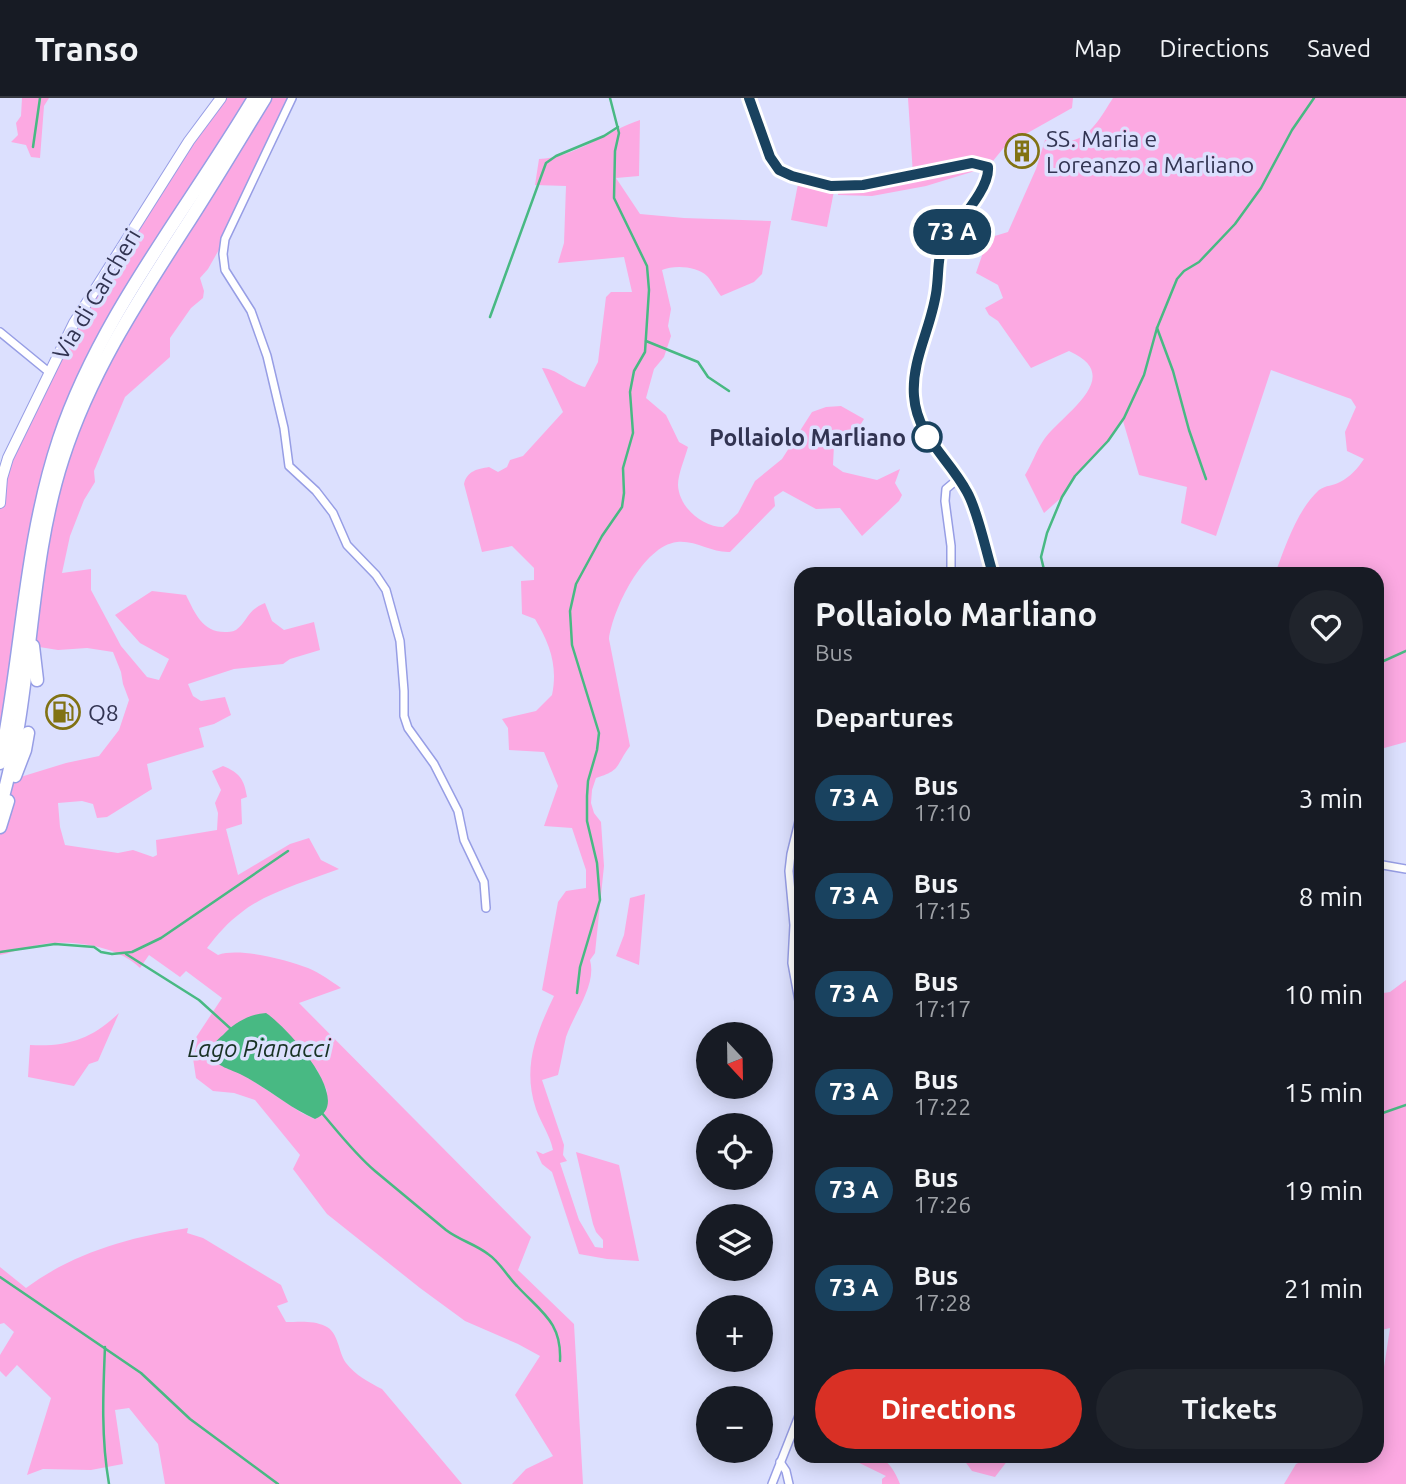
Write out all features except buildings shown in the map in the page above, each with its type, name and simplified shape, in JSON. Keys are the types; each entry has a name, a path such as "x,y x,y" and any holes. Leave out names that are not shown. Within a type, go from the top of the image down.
{"highway":[{"path":"0,763 36,533 49,475 70,410 92,361 119,313 254,98"},
{"path":"0,807 10,766 32,620 62,459 90,387 131,312 265,98"},
{"path":"32,620 37,680"},
{"path":"0,827 28,733"}],"street":[{"name":"Via di Carcheri","path":"0,503 2,478 8,458 75,323 190,141 221,98"},
{"path":"292,98 225,239 225,270 251,311 267,356 284,428 289,466 316,491 333,513 347,545 376,575 386,590 400,640 404,716 408,728 434,764 458,811 464,840 484,882 486,908"},
{"path":"749,98 770,157 779,170 792,176 831,186 863,185 972,163 988,167 983,187 939,253 934,309 921,350 914,393 916,411 923,430 968,493 991,567"},
{"path":"0,332 50,373"},
{"path":"951,567 945,501 946,489 958,480"},
{"path":"794,842 789,871 794,925 794,974"},
{"path":"1384,865 1406,869"},
{"path":"772,1484 794,1428"},
{"path":"780,1462 786,1471 789,1484"}],"shaded area":[{"path":"22,98 49,98 44,106 40,158 31,157 26,145 11,142 18,135 16,123 21,116"},
{"path":"221,98 254,98 84,378 0,763 2,478 74,323"},
{"path":"265,98 292,98 225,239 200,278 203,298 191,308 170,338 170,357 125,397 94,471 95,482 84,500 70,536 62,573 91,569 91,590 121,646 147,677 159,680 169,659 140,643 115,615 152,591 186,595 196,615 205,625 210,629 225,632 236,630 251,612 265,603 272,621 284,630 314,622 320,650 290,659 283,664 234,669 188,684 193,696 201,701 225,697 231,715 199,728 204,747 147,764 152,789 107,817 97,818 93,804 82,801 58,803 60,827 65,845 118,853 133,850 153,857 157,855 156,840 217,830 218,813 215,803 221,790 212,771 223,766 240,777 247,797 241,799 242,824 226,829 238,875 290,844 309,838 321,860 339,869 252,905 227,924 207,948 218,955 250,953 288,961 312,970 341,988 299,1003 531,1237 518,1270 574,1324 583,1484 512,1484 526,1469 553,1456 515,1395 540,1356 465,1321 327,1214 293,1169 300,1155 255,1100 234,1093 213,1091 196,1078 191,1045 222,998 186,971 180,977 149,955 140,968 122,955 100,947 76,943 33,946 0,955 0,827 14,779 99,756 119,730 129,700 113,652 87,648 58,650 33,646 48,518 79,413","holes":["285,1030 317,1070 327,1091 315,1119 244,1075 214,1061"]},
{"path":"908,98 1073,98 1072,108 1006,145 988,167 926,186 872,196 838,195 838,186 913,175"},
{"path":"1113,98 1406,98 1406,742 1384,748 1384,567 1278,567 1292,529 1311,498 1322,488 1347,478 1364,459 1347,451 1345,432 1356,407 1351,399 1271,370 1216,536 1181,523 1187,487 1139,475 1123,421 1075,476 1062,497 1044,513 1025,475 1043,441 1084,396 1091,384 1092,372 1086,361 1069,351 1031,368 998,321 989,315 985,308 1003,298 998,285 976,273 988,238 1008,232 1036,169 1046,137 1068,141 1083,136 1095,125"},
{"path":"640,120 639,176 616,178 640,214 771,221 762,274 754,282 721,296 707,276 697,270 679,267 662,270 671,309 668,326 671,336 664,357 654,369 646,398 666,415 679,442 688,447 678,485 687,508 700,520 723,527 738,513 755,481 782,459 812,412 841,406 864,419 852,438 839,438 834,445 833,465 843,472 877,480 900,469 895,483 902,495 862,536 840,508 816,509 783,491 774,497 775,506 730,552 684,542 664,546 632,581 623,596 612,626 609,639 630,746 614,770 596,778 592,790 591,803 601,822 604,866 595,953 590,960 588,989 566,1037 558,1075 542,1080 564,1145 563,1155 567,1161 560,1163 579,1220 595,1247 603,1248 603,1240 593,1224 576,1152 619,1165 639,1261 579,1254 552,1172 542,1164 536,1151 543,1154 553,1150 536,1109 530,1079 537,1037 554,996 542,990 558,902 566,891 586,888 586,870 572,828 544,826 558,786 544,752 509,750 508,728 502,719 536,711 552,695 554,674 549,646 535,619 522,614 521,581 534,580 534,568 512,546 482,552 464,484 473,471 489,467 498,472 507,467 510,460 523,456 563,412 542,368 552,370 585,387 598,362 606,297 611,292 632,292 624,257 558,263 564,243 566,186 535,185 539,159 578,149"},
{"path":"798,184 834,191 827,227 791,220"},
{"path":"645,894 639,965 616,956 624,935 630,898"},
{"path":"1406,980 1406,1484 1284,1484 1298,1463 1384,1463 1384,1367 1390,1328 1384,1329 1384,993 1390,992"},
{"path":"119,1013 98,1061 89,1064 74,1086 28,1077 30,1045 79,1040"},
{"path":"188,1228 187,1233 203,1238 281,1285 288,1302 277,1306 286,1322 316,1323 330,1329 350,1367 382,1389 462,1484 165,1484 158,1444 129,1408 115,1410 123,1464 91,1470 43,1469 27,1475 51,1398 17,1365 6,1377 0,1371 0,1355 14,1332 4,1323 0,1324 0,1267 26,1288 63,1265 103,1248"},
{"path":"859,1463 887,1463 900,1484 882,1484 882,1479 886,1476"},
{"path":"966,1463 1006,1463 995,1477 972,1471"}],"water":[{"name":"Lago Pianacci","path":"266,1013 288,1032 323,1082 328,1097 326,1110 315,1119 250,1079 221,1065 212,1057 213,1045 232,1027 248,1017"}],"waterway":[{"path":"33,147 40,98"},
{"path":"577,993 580,967 600,900 597,863 587,821 588,781 599,733 572,645 570,611 576,584 602,536 622,507 623,468 633,433 630,392 634,371 645,352 649,290 647,266 614,198 615,151 619,133 610,98"},
{"path":"1043,567 1041,557 1047,533 1062,497 1075,476 1108,441 1124,418 1144,375 1157,328 1177,279 1199,262 1235,224 1261,188 1292,130 1314,98"},
{"path":"490,317 546,163 618,127"},
{"path":"1157,328 1206,479"},
{"path":"646,341 698,362 708,377 729,391"},
{"path":"1384,661 1406,651"},
{"path":"0,952 55,944 94,947 101,952 112,954 132,952 161,938 288,851"},
{"path":"126,954 199,1000 231,1029"},
{"path":"1384,1113 1406,1105"},
{"path":"321,1112 375,1171 446,1230 496,1261 554,1327 558,1336 560,1361"},
{"path":"0,1277 141,1373 190,1419 278,1484"},
{"path":"105,1347 104,1433 109,1484"}],"bus line":[{"path":"749,98 770,157 779,170 792,176 831,186 863,185 972,163 988,167 983,187 939,253 934,309 921,350 914,393 918,420 923,430 968,493 991,567"}],"place":[{"name":"SS. Maria e Loreanzo a Marliano","path":"1022,151"},
{"name":"Pollaiolo Marliano","path":"927,437"},
{"name":"Q8","path":"63,712"}]}
